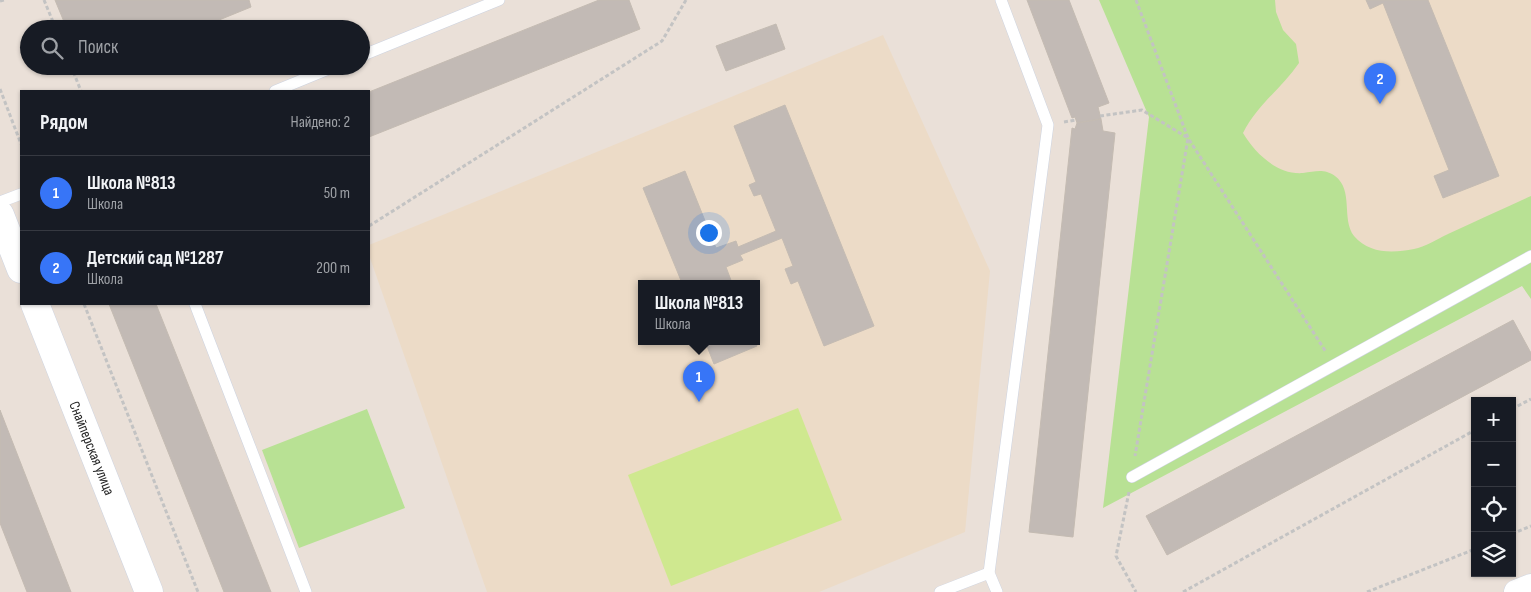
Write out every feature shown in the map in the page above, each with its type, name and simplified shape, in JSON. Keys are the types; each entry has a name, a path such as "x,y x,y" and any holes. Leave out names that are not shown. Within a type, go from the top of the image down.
{"street":[{"path":"0,215 20,266"},
{"name":"Снайперская улица","path":"35,305 149,592"},
{"path":"1516,592 1531,586"}],"lane":[{"path":"370,52 499,0"},
{"path":"997,592 989,572 1048,125 1001,0"},
{"path":"277,90 314,75"},
{"path":"0,202 20,194"},
{"path":"1132,478 1531,256"},
{"path":"195,305 306,592"},
{"path":"940,592 989,572"}],"path":[{"path":"0,2 4,0"},
{"path":"44,0 52,20"},
{"path":"370,225 662,42 685,0"},
{"path":"1136,0 1188,138 1334,364"},
{"path":"75,75 81,90"},
{"path":"0,88 20,141"},
{"path":"1100,116 1142,110 1188,138"},
{"path":"1136,592 1116,556 1132,478 1188,138"},
{"path":"84,305 198,592"},
{"path":"1516,407 1531,399"},
{"path":"1183,592 1471,432"},
{"path":"1516,532 1531,526"},
{"path":"1367,592 1471,551"}],"shaded area":[{"path":"1185,0 1531,0 1531,209 1313,301"},
{"path":"883,35 990,271 965,532 819,592 487,592 370,258 370,245"}],"green space":[{"path":"1099,0 1275,0 1276,12 1283,30 1296,44 1299,63 1262,105 1249,123 1243,133 1248,141 1260,155 1284,170 1293,173 1323,171 1335,176 1341,182 1344,189 1348,221 1354,236 1367,246 1382,251 1398,251 1422,247 1531,196 1531,299 1522,286 1103,508 1149,117"},
{"path":"798,408 842,520 671,586 628,475"},
{"path":"367,409 405,508 299,548 262,450"}],"building":[{"path":"55,0 249,0 251,7 219,20 63,20"},
{"path":"599,0 629,0 640,29 370,137 370,92"},
{"path":"1027,0 1069,0 1109,103 1098,107 1101,119 1077,123 1075,117 1072,118"},
{"path":"1366,0 1428,0 1499,176 1443,198 1434,176 1449,170 1383,3 1370,9"},
{"path":"776,24 785,49 726,71 716,46"},
{"path":"785,105 874,326 824,346 798,281 791,284 785,269 793,266 782,238 740,255 743,260 726,267 731,280 681,280 643,188 685,171 716,248 736,241 738,247 776,231 761,194 754,196 749,185 756,182 734,126"},
{"path":"1101,119 1103,131 1115,133 1073,537 1029,532 1072,128 1075,129 1077,123"},
{"path":"109,305 156,305 271,592 224,592"},
{"path":"1513,320 1531,353 1531,360 1167,555 1146,516"},
{"path":"707,345 757,345 757,346 714,364"},
{"path":"0,410 71,592 27,592 0,523"}],"place":[{"name":"Детский сад №1287","path":"1380,104"},
{"name":"Школа №813","path":"699,402"}]}
